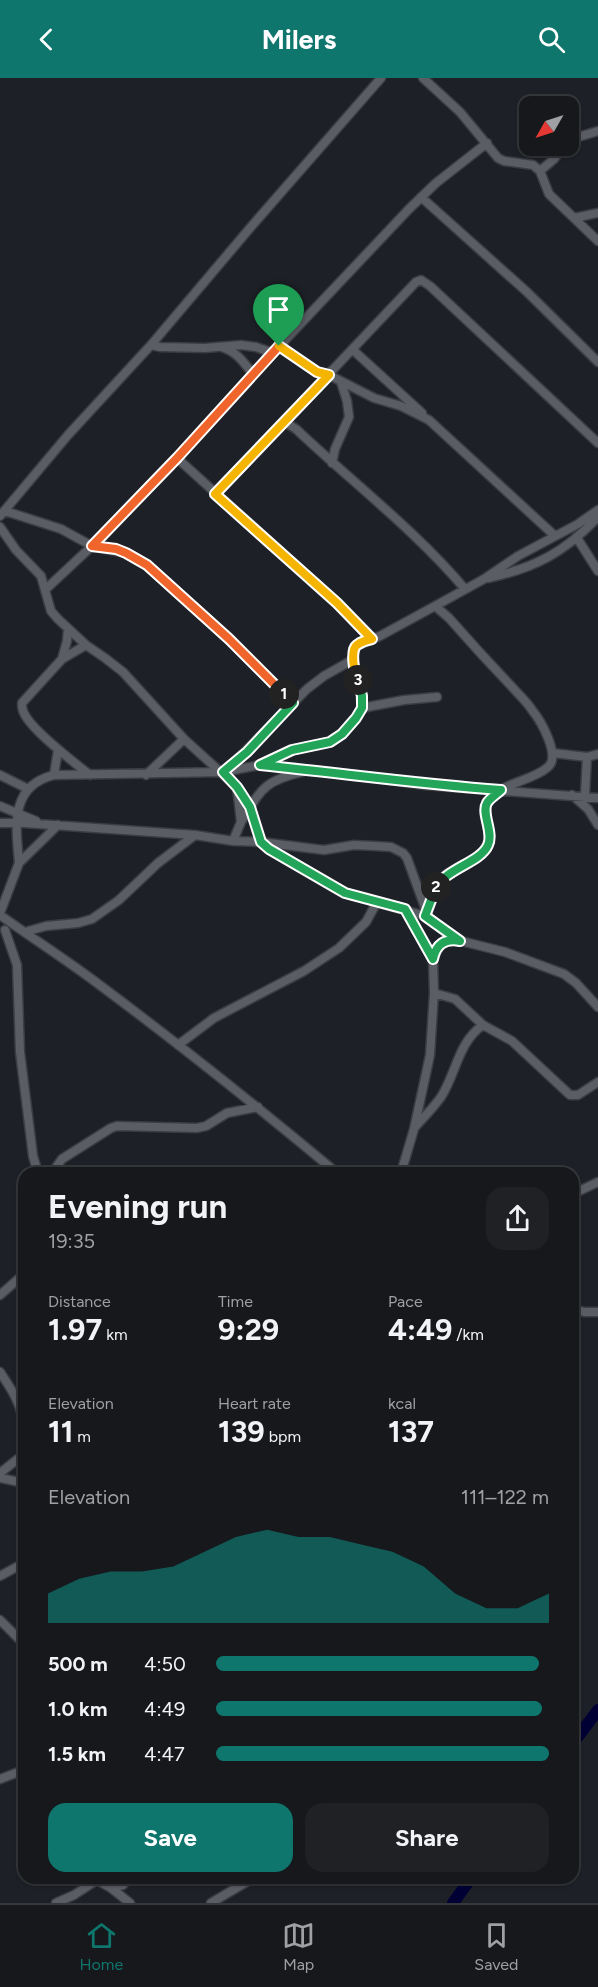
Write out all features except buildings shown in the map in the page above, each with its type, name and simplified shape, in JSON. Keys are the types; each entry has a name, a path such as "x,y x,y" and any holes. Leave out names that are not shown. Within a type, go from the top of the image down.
{"street":[{"path":"293,703 229,639 147,565 116,549 92,546 61,529 2,514 68,435 151,345 256,220 381,78"},
{"path":"423,78 473,126 498,158 533,165 540,171 549,194 598,241"},
{"path":"432,78 441,93"},
{"path":"579,137 598,131"},
{"path":"46,589 92,546 177,458 279,346 421,197 487,143"},
{"path":"540,171 556,156"},
{"path":"421,197 527,292 598,362"},
{"path":"574,218 598,213"},
{"path":"215,494 416,282 422,281 525,372 598,443"},
{"path":"151,345 224,348 241,345 273,353"},
{"path":"279,346 317,372 329,375 374,398 401,406 429,420"},
{"path":"224,348 231,350 253,374"},
{"path":"353,350 555,536"},
{"path":"332,463 334,449 349,417 341,382"},
{"path":"285,422 296,429 405,529 465,589"},
{"path":"177,458 337,603 372,639"},
{"path":"19,863 15,823 22,797 42,778 54,775 224,772 260,765 292,750 330,742 342,734 362,708 359,682 354,674 354,648 356,646 394,629 484,579 518,556 578,524 598,510"},
{"path":"484,579 514,573 540,563 577,538 598,517"},
{"path":"0,527 16,550 41,576 51,611 86,645 123,672 184,739 224,772 237,787 250,807 261,842 278,855 345,893 426,915 460,941"},
{"path":"577,538 598,571"},
{"path":"426,915 438,884 452,872 483,853 488,846 490,836 485,809 487,804 501,790 541,772 553,761 553,753 544,729 532,709 449,618 435,606"},
{"path":"62,659 68,629"},
{"path":"86,645 62,659 22,704 23,712 28,720 58,750 90,775"},
{"path":"224,772 307,689 324,676 354,659"},
{"path":"362,708 437,698"},
{"path":"145,775 184,739"},
{"path":"54,775 58,750"},
{"path":"553,753 587,757 598,754"},
{"path":"585,795 587,757"},
{"path":"260,765 425,784 585,795 598,798"},
{"path":"233,841 241,822 263,787 273,780 309,770"},
{"path":"0,776 28,789"},
{"path":"237,787 241,822"},
{"path":"572,795 588,809 598,825"},
{"path":"0,806 42,824"},
{"path":"0,823 195,835 324,850 354,845 391,847 403,853 407,858 426,915"},
{"path":"36,1167 20,1052 17,965 0,914 19,863 58,825"},
{"path":"25,932 46,926 78,923 92,919 119,900 158,863 195,835"},
{"path":"178,1045 214,1018 304,971 339,948 366,922 377,902"},
{"path":"403,1167 414,1129 430,1055 434,993 433,959 405,909"},
{"path":"5,928 25,932 96,982 258,1107 330,1167"},
{"path":"433,959 440,945 447,940 505,952 564,974 576,983 598,1007"},
{"path":"434,993 455,999 483,1025 512,1041 570,1095 578,1095 598,1082"},
{"path":"414,1129 441,1097 473,1032 483,1025"},
{"path":"56,1167 62,1159 117,1126 197,1128 206,1126 227,1113 258,1107"},
{"path":"579,1191 598,1182"},
{"path":"0,1295 18,1279"},
{"path":"579,1311 598,1312"},
{"path":"0,1372 18,1404"},
{"path":"0,1473 18,1459"},
{"path":"0,1478 18,1482"},
{"path":"0,1576 18,1566"},
{"path":"0,1620 18,1638"},
{"path":"0,1779 18,1772"},
{"path":"56,1903 91,1884"},
{"path":"104,1884 130,1903"},
{"path":"111,1888 124,1884"},
{"path":"212,1903 243,1884"}],"waterway":[{"path":"579,1735 598,1710"},
{"path":"453,1903 467,1884"}],"route":[{"path":"279,346 317,372 329,375 215,494 337,603 372,639 354,648 354,674 359,682 362,708 342,734 330,742 292,750 260,765 425,784 501,790 485,809 490,836 488,846 483,853 444,878 434,892 425,916 460,941 447,940 436,948 433,959 405,909 345,893 278,855 261,842 250,807 237,787 223,772 247,752 293,703 229,639 147,565 116,549 92,546 177,458 279,346"}]}
